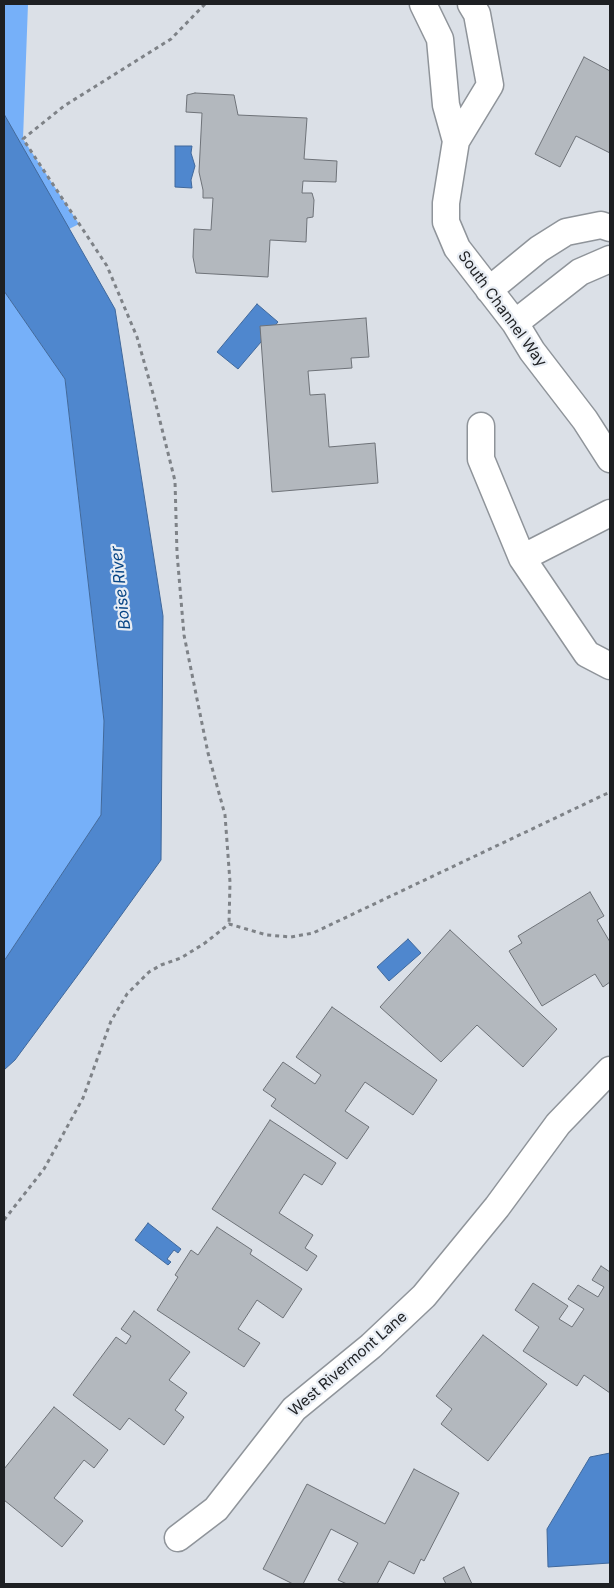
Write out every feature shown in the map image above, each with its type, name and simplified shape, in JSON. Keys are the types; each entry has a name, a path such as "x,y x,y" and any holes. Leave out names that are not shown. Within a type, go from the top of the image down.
{"street":[{"name":"South Channel Way","path":"423,4 440,38 446,105 456,141"},
{"name":"South Channel Way","path":"472,4 477,14 490,85 456,141 446,203 446,222 456,248 515,323 532,352 585,420 610,459"},
{"path":"489,290 539,249 566,232 601,225 610,228"},
{"path":"515,323 580,272 610,259"},
{"path":"481,426 481,459 522,558 587,654 610,666"},
{"path":"522,558 610,513"},
{"name":"West Rivermont Lane","path":"178,1538 216,1510 294,1409 371,1346 424,1296 497,1208 558,1124 610,1070"}],"path":[{"path":"205,4 171,39 64,106 23,139 107,266 137,337 154,397 175,481 177,553 184,635 208,753 225,815 230,882 229,924"},
{"path":"229,924 267,935 291,937 312,933 610,792"},
{"path":"4,1220 44,1169 83,1098 110,1021 128,994 149,972 161,965 181,958 205,943 229,924"}],"shaded area":[{"path":"4,4 28,4 23,139 79,224 69,229 4,114"},
{"path":"4,291 65,379 104,721 101,815 4,961"}],"water":[{"name":"Boise River","path":"4,114 115,309 163,616 161,860 15,1060 4,1070 4,961 101,815 104,721 65,379 4,291"},
{"path":"175,146 192,146 191,153 195,166 191,180 192,188 175,187"},
{"path":"257,304 278,322 238,369 217,352"},
{"path":"408,939 421,953 389,981 377,967"},
{"path":"148,1223 181,1249 178,1253 174,1250 167,1259 171,1262 168,1265 135,1240"},
{"path":"610,1453 610,1563 548,1567 547,1529 590,1457"}],"building":[{"path":"584,57 610,71 610,153 576,136 560,167 535,154"},
{"path":"195,93 234,95 238,115 307,118 304,159 337,161 336,182 303,181 302,193 312,193 314,200 313,217 307,218 306,242 270,240 268,277 196,273 193,257 194,229 211,230 213,198 203,198 199,172 202,113 186,112 187,95"},
{"path":"366,318 369,357 351,358 352,368 308,371 310,395 325,394 329,447 375,443 378,483 272,492 260,326"},
{"path":"590,892 604,916 597,920 610,942 610,982 603,987 595,974 542,1006 509,951 522,943 518,936"},
{"path":"450,930 557,1029 523,1067 477,1025 441,1062 380,1007"},
{"path":"332,1007 437,1080 413,1115 365,1082 345,1111 369,1127 347,1159 271,1106 276,1099 263,1090 283,1062 315,1084 321,1075 296,1057"},
{"path":"270,1120 336,1163 322,1185 304,1174 279,1213 313,1235 305,1248 317,1256 307,1271 212,1209"},
{"path":"217,1227 252,1250 250,1254 302,1289 283,1318 257,1300 238,1329 260,1343 244,1367 157,1310 178,1277 175,1275 191,1250 198,1255"},
{"path":"601,1266 610,1272 610,1393 584,1375 577,1386 523,1351 539,1327 515,1310 533,1283 568,1306 559,1319 572,1327 584,1309 568,1299 578,1285 598,1297 604,1287 592,1280"},
{"path":"134,1311 190,1352 169,1380 187,1393 175,1410 184,1417 164,1445 129,1418 120,1430 73,1395 116,1337 126,1344 131,1336 121,1329"},
{"path":"483,1335 547,1384 488,1461 441,1424 452,1409 436,1396"},
{"path":"54,1407 108,1450 94,1468 84,1460 54,1498 83,1521 62,1547 4,1500 4,1469"},
{"path":"414,1469 459,1493 424,1561 421,1559 414,1574 389,1561 377,1584 347,1584 338,1580 358,1543 331,1529 303,1584 293,1584 263,1569 307,1484 385,1524"},
{"path":"464,1567 472,1584 446,1584 443,1578"}]}
